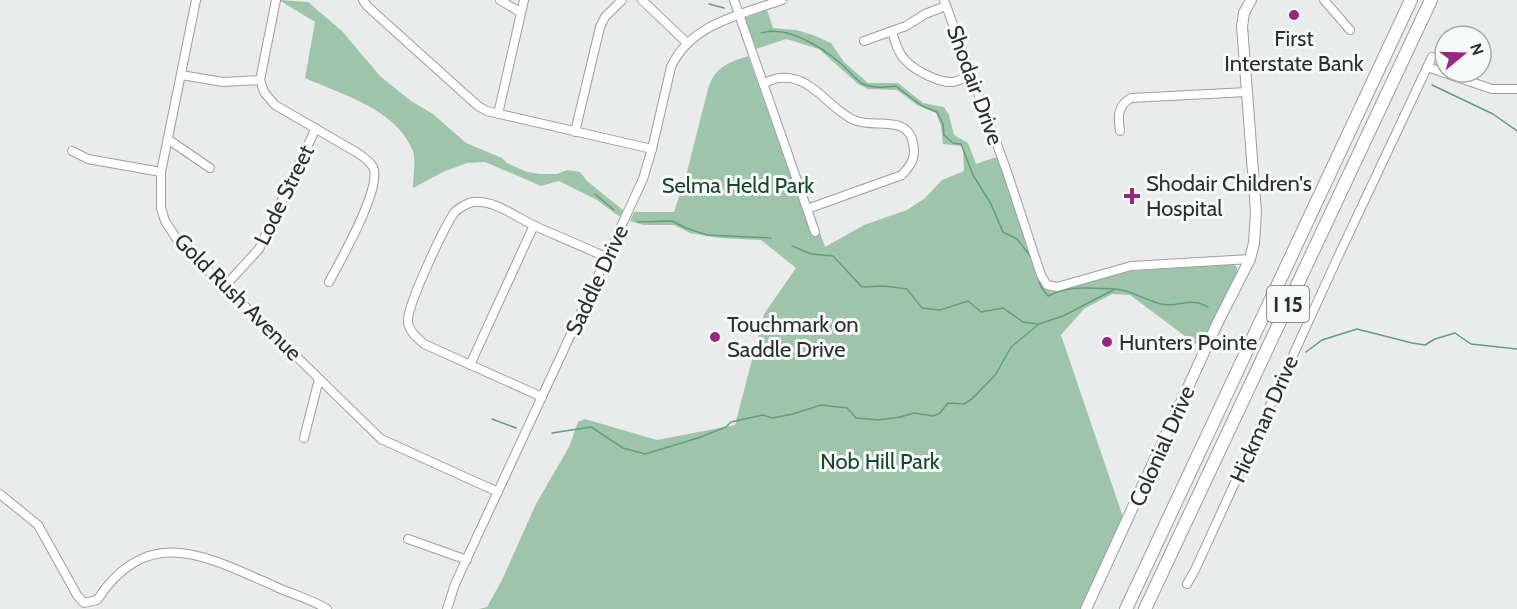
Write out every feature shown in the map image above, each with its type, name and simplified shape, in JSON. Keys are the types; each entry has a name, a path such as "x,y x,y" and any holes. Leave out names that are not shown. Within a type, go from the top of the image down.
{"highway":[{"name":"I 15","path":"1125,609 1411,0"},
{"name":"I 15","path":"1145,609 1431,0"}],"main road":[{"name":"Colonial Drive","path":"1086,609 1112,543 1250,259 1256,216 1242,26 1244,13 1251,0"}],"street":[{"name":"Gold Rush Avenue","path":"196,0 161,172 161,208 165,221 178,240 381,439 498,492"},
{"path":"276,0 260,80 264,92 275,105 367,160 374,168 375,181 371,198 329,282"},
{"path":"363,0 478,106 498,114 652,149"},
{"path":"500,0 520,12"},
{"path":"498,114 524,0"},
{"path":"575,132 600,27 605,17 622,0"},
{"path":"642,0 687,43"},
{"path":"734,0 815,232"},
{"name":"Saddle Drive","path":"447,609 455,584 643,179 676,55 702,30 782,0"},
{"path":"1324,0 1350,30"},
{"path":"864,41 906,26 945,3"},
{"name":"Shodair Drive","path":"945,3 1006,169 1041,275 1047,285 1057,287 1131,266 1250,259"},
{"path":"892,31 896,47 906,61 926,74 943,81 954,82 971,75"},
{"name":"Hickman Drive","path":"1187,584 1432,57"},
{"path":"1427,68 1492,89 1517,89"},
{"path":"181,75 223,82 260,80"},
{"path":"763,83 781,77 798,80 811,87 844,115 858,122 898,125 905,128 912,136 915,153 912,164 902,175 807,209"},
{"path":"1120,131 1118,116 1120,108 1131,98 1247,92"},
{"name":"Lode Street","path":"225,286 259,249 316,128"},
{"path":"169,140 210,168"},
{"path":"72,151 88,159 161,172"},
{"path":"542,397 424,344 417,338 408,322 413,300 456,211 471,202 500,207 608,258"},
{"path":"470,365 534,225"},
{"path":"304,438 319,379"},
{"path":"0,494 38,525 77,596 84,603 97,600 106,586 135,561 150,554 171,552 212,560 275,587 293,592 327,609"},
{"path":"408,539 466,560"},
{"path":"100,596 100,609"}],"green space":[{"path":"279,0 308,2 342,31 380,76 411,101 433,114 466,143 502,158 507,163 527,172 557,174 567,170 580,172 587,181 623,210 620,217 597,200 559,181 541,186 485,162 467,163 443,172 413,188 413,151 394,124 367,105 305,78 315,22"},
{"name":"Nob Hill Park","path":"767,10 773,28 796,30 831,43 844,62 868,83 898,83 923,103 944,107 949,115 954,135 968,143 976,164 1005,154 1050,292 1119,272 1232,264 1237,267 1237,272 1201,348 1130,295 1112,294 1084,309 1061,335 1124,520 1082,609 479,609 487,607 502,580 536,504 569,447 578,422 585,419 657,440 735,425 764,314 796,268 761,240 719,238 690,233 674,225 644,225 630,221 634,212 674,212 686,176 708,89 718,71 748,56 811,232 819,230 825,247 864,225 907,210 925,198 942,180 964,171 963,149 961,146 943,144 941,126 936,113 917,105 897,90 868,89 858,84 819,49 786,39 756,49 745,18"}],"waterway":[{"path":"709,4 724,8"},
{"path":"761,33 781,32 802,38 842,64 863,84 875,87 896,86 922,106 937,112 943,124 944,135 953,143 961,144 973,175 991,204 1003,232 1017,239 1031,257"},
{"path":"1432,85 1493,114 1517,131"},
{"path":"595,194 614,210"},
{"path":"637,222 672,221 707,235 771,238"},
{"path":"792,246 811,254 833,256 862,287 884,286 907,289 922,308 940,310 968,301 981,312 1003,308 1023,322 1038,324"},
{"path":"1038,278 1048,296 1072,289 1114,289"},
{"path":"552,433 591,427 623,448 645,454 698,438 726,427 731,422 762,415 772,418 821,405 847,408 856,418 879,420 914,413 933,416 940,413 948,403 964,404 972,399 996,374 1011,347 1039,324 1063,316 1115,289 1127,291 1161,304 1195,302 1208,307"},
{"path":"1306,352 1322,340 1357,329 1425,345 1435,339 1455,333 1471,344 1517,349"},
{"path":"492,419 516,428"}],"place":[{"name":"First Interstate Bank","path":"1294,15"},
{"name":"Shodair Children's Hospital","path":"1132,196"},
{"name":"Touchmark on Saddle Drive","path":"715,337"},
{"name":"Hunters Pointe","path":"1107,342"}],"park label":[{"name":"Selma Held Park","path":"738,185"}]}
